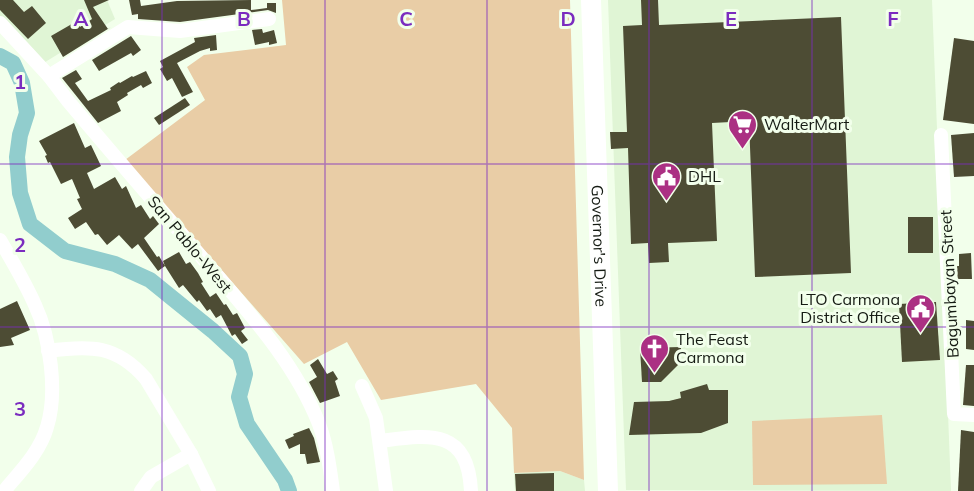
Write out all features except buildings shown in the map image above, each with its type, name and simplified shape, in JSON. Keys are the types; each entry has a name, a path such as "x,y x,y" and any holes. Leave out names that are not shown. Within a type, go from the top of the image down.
{"highway":[{"name":"Governor's Drive","path":"591,0 608,491"}],"street":[{"path":"49,76 128,27 180,31 269,19"},
{"name":"San Pablo-West","path":"0,23 49,76 241,305 288,366 320,426 333,491"},
{"name":"Bagumbayan Street","path":"940,135 954,414 974,415"},
{"path":"0,240 36,307 48,351 52,384 47,427 29,462 4,491"},
{"path":"48,351 95,347 124,358 137,368 191,454 209,491"},
{"path":"362,386 376,418 386,491"},
{"path":"380,441 420,436 433,436 444,440 462,457 470,472 471,491"},
{"path":"141,491 152,477 191,454"}],"shaded area":[{"path":"0,0 107,0 115,19 42,64 0,19"},
{"path":"282,0 570,0 584,480 560,471 514,473 512,428 476,384 381,400 347,342 304,364 125,160 205,100 187,67 204,55 286,45"},
{"path":"608,0 932,0 951,491 626,490"},
{"path":"882,415 887,484 753,485 752,421"},
{"path":"560,471 584,480 585,491 515,491 514,473"}],"waterway":[{"path":"0,56 13,63 22,83 27,113 20,135 17,157 20,193 30,224 65,251 115,264 150,280 240,356 245,374 239,397 247,424 285,480 289,491"}],"place":[{"name":"WalterMart","path":"743,150"},
{"name":"DHL","path":"667,202"},
{"name":"LTO Carmona District Office","path":"921,334"},
{"name":"The Feast Carmona","path":"655,374"}]}
